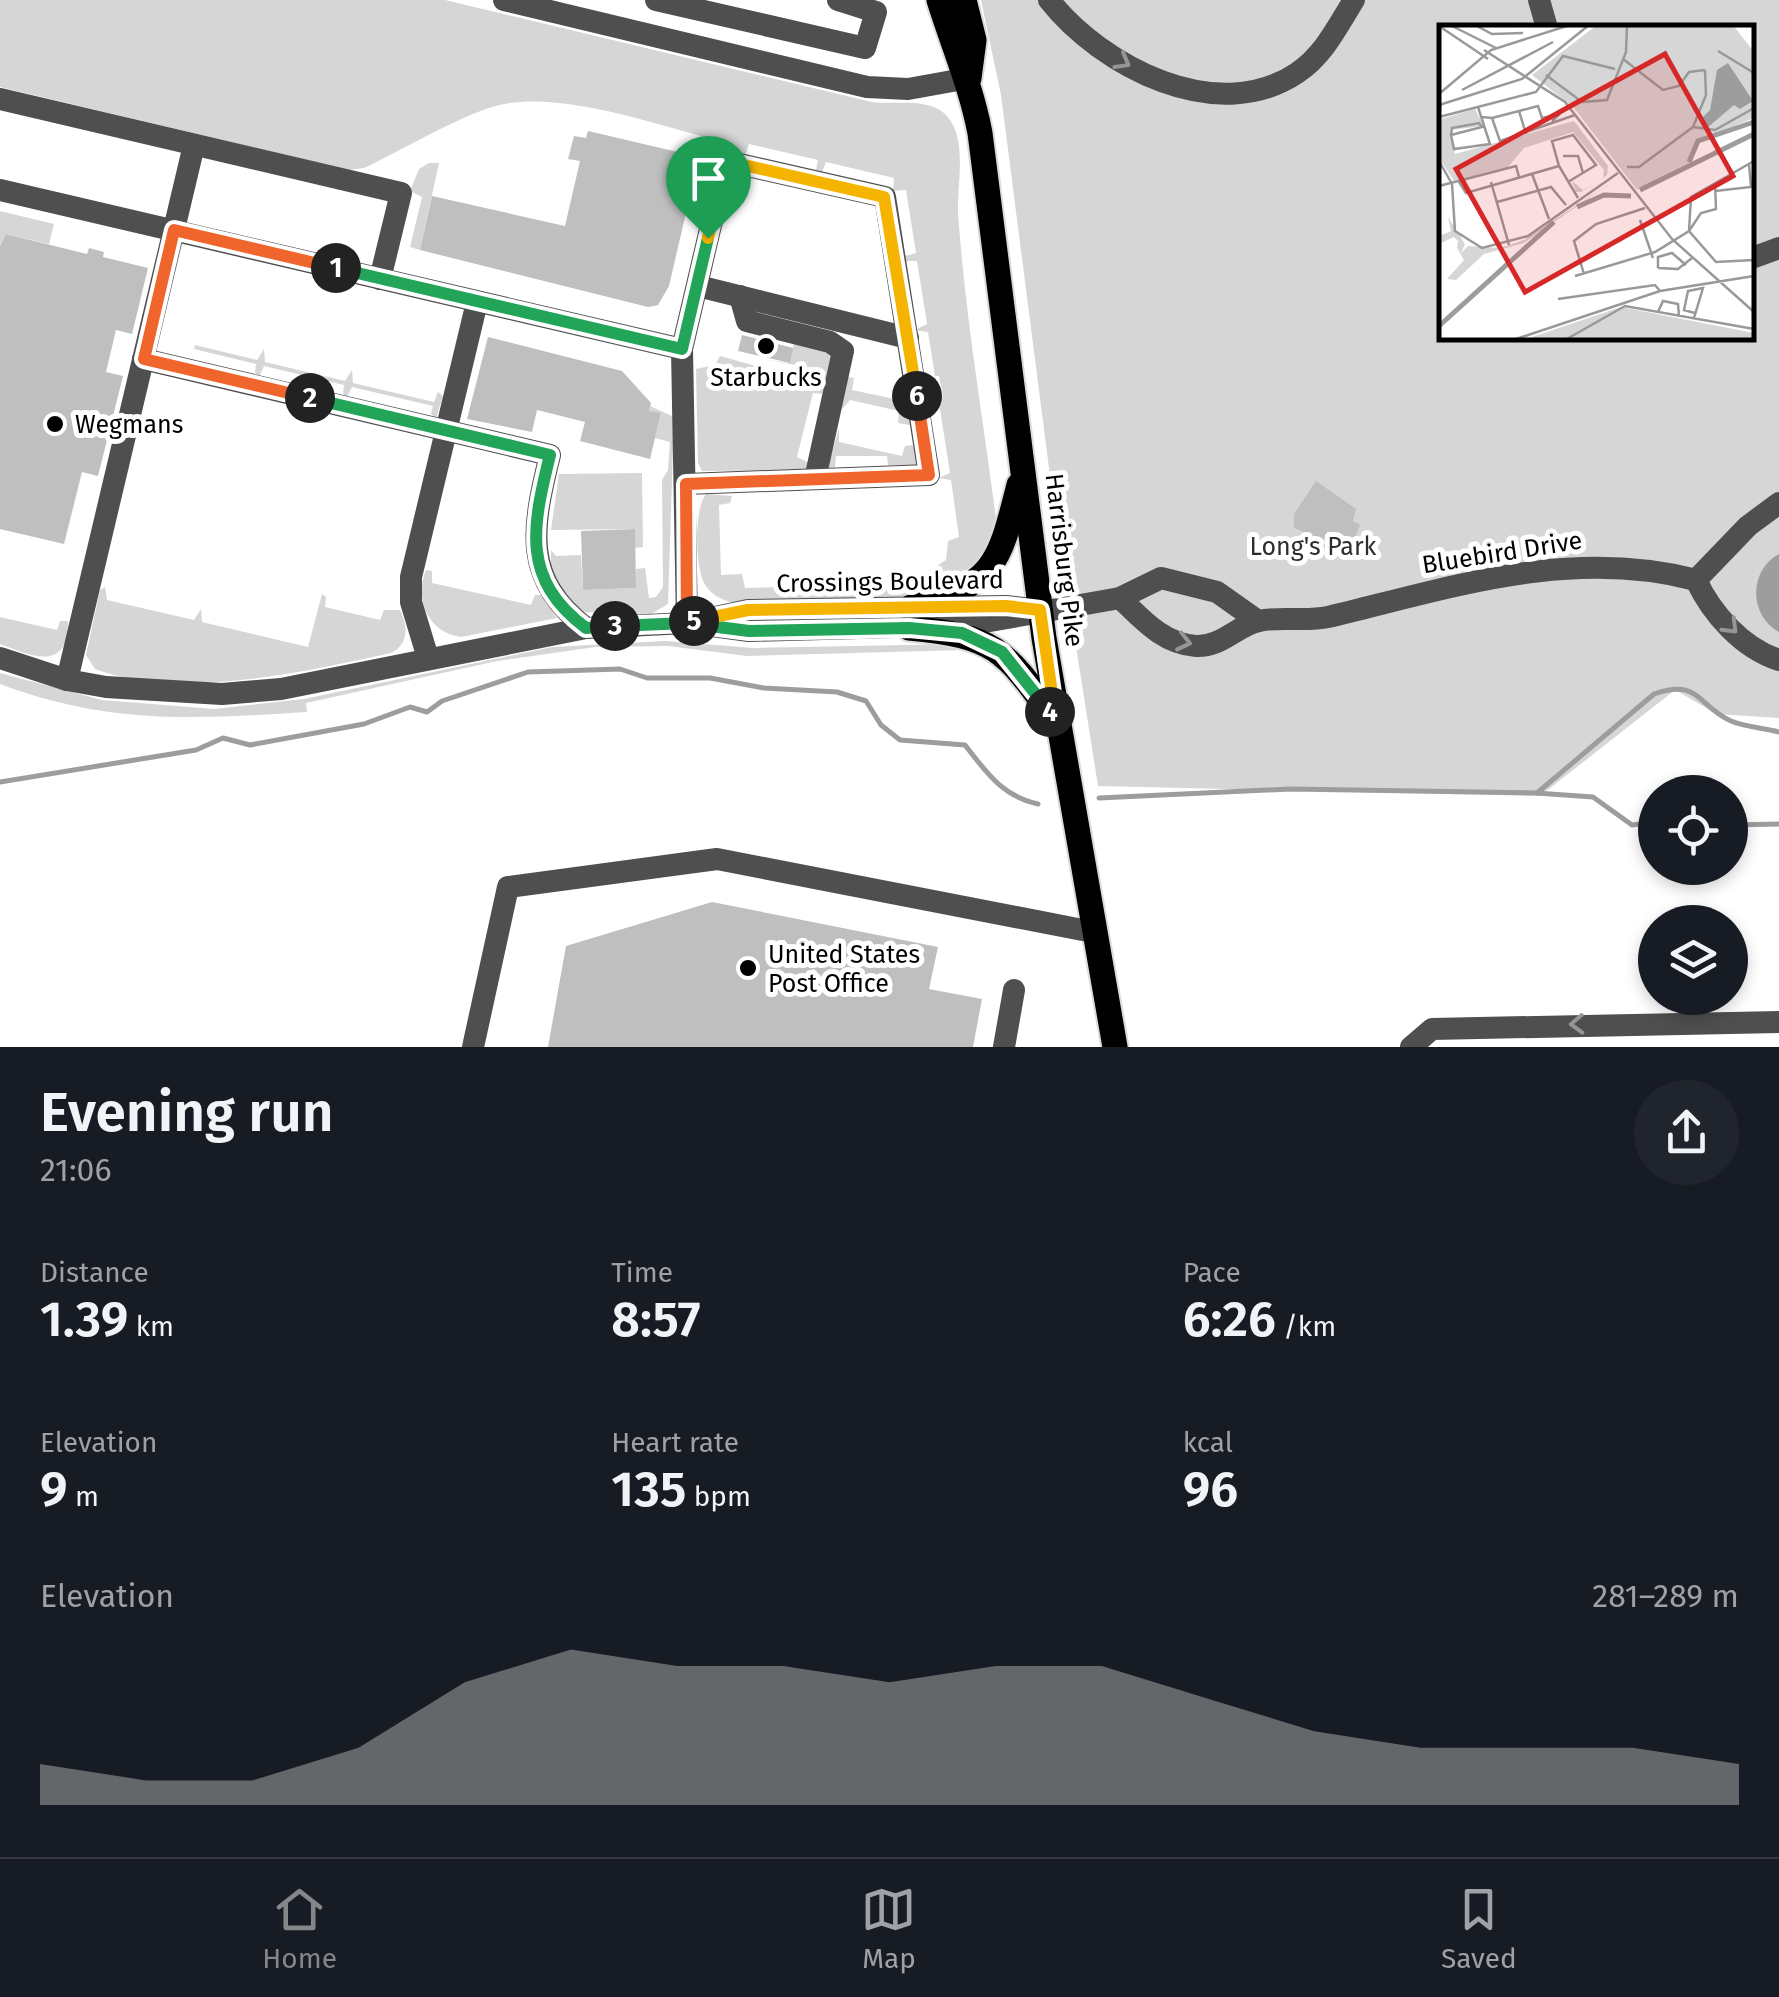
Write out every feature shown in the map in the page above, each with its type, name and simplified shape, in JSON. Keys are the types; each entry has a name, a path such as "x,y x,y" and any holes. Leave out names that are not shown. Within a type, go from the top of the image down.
{"main road":[{"name":"Harrisburg Pike","path":"939,0 952,46 969,78"},
{"name":"Harrisburg Pike","path":"964,0 974,40 969,78 994,229 1056,721 1115,1047"},
{"path":"910,618 972,587 993,568 1023,470"},
{"path":"910,618 984,640 1024,675 1056,721"}],"street":[{"path":"504,0 582,9 867,87 908,88 969,78"},
{"path":"656,0 736,10 866,48 876,12 838,0"},
{"path":"1049,0 1082,34 1133,69 1185,87 1228,93 1268,86 1295,74 1324,50 1354,0"},
{"path":"1539,0 1546,25"},
{"path":"0,99 401,193 380,278"},
{"path":"68,680 194,145"},
{"path":"686,484 929,475 884,197 726,161 682,349 687,623"},
{"path":"0,190 682,349"},
{"path":"1754,257 1779,248"},
{"path":"698,286 908,338"},
{"path":"740,296 747,322 838,344 844,354 815,479"},
{"path":"428,658 410,590 476,302"},
{"path":"144,359 550,455 538,519 544,586 560,608 586,628"},
{"path":"1779,503 1748,526 1696,580 1704,599 1735,634 1779,660"},
{"name":"Bluebird Drive","path":"1120,598 1154,630 1187,645 1220,642 1258,621 1309,621 1454,584 1567,567 1638,567 1696,580"},
{"path":"1040,610 1120,598 1153,579 1191,582 1228,598 1258,621"},
{"name":"Crossings Boulevard","path":"0,658 68,680 161,693 222,694 282,689 586,628 687,623 748,610 1008,621 1040,610"},
{"path":"473,1047 508,888 716,858 1093,932"},
{"path":"1004,1047 1014,990"},
{"path":"1621,1047 1632,1022"},
{"path":"1411,1047 1432,1029 1779,1022"}],"green space":[{"path":"0,0 445,0 872,102 921,104 939,109 953,125 959,148 961,251 997,527 989,559 939,592 892,599 730,602 709,590 701,575 698,524 706,494 732,496 730,503 719,505 721,575 742,574 745,588 834,586 837,573 842,586 925,585 926,573 946,560 948,541 959,537 951,480 938,478 950,473 940,409 930,410 928,398 943,396 939,376 935,376 928,332 915,330 927,324 917,261 906,261 905,256 916,253 906,190 893,191 894,178 826,162 822,172 816,170 818,160 749,144 745,156 730,144 617,114 530,102 488,108 364,168 349,170 0,87"},
{"name":"Long's Park","path":"981,0 1779,0 1779,718 1717,714 1675,690 1540,796 1098,786 1054,507 1001,95"},
{"path":"439,163 420,250 410,247 422,197 410,191 419,169"},
{"path":"0,211 54,224 49,244 6,234 0,246"},
{"path":"794,343 833,351 822,394 813,393 797,457 809,463 805,470 702,471 698,463 696,369 715,365 720,356 814,382 818,371 814,368 761,359 789,363"},
{"path":"195,345 257,360 264,349 265,362 345,381 352,370 353,383 434,402 438,392 443,396 436,418 431,414 433,406 352,387 347,397 343,394 344,385 264,366 259,377 256,364 194,349"},
{"path":"848,377 854,378 852,390 895,399 899,388 905,389 910,425 898,423 899,411 850,400 841,410"},
{"path":"650,406 674,417 668,604 651,614 576,612 551,572 551,550 556,556 581,555 583,590 636,588 636,569 645,568 649,598 656,597 663,587 662,480 668,470 670,442 655,438 661,414 649,411"},
{"path":"839,428 839,442 902,456 905,446 913,445 918,465 888,465 887,456 836,456 835,467 827,469"},
{"path":"642,473 643,547 635,548 634,529 551,530 559,474"},
{"path":"426,570 432,571 432,583 531,605 535,595 541,595 557,618 461,637 450,634 432,622 423,603"},
{"path":"105,587 107,600 194,620 201,609 202,622 308,647 322,594 326,597 325,607 380,620 384,610 400,610 405,634 401,645 391,653 282,675 203,683 129,678 95,669 86,655 100,590"},
{"path":"0,617 57,630 60,621 68,621 62,648 55,654 36,656 0,644"},
{"path":"665,641 754,648 957,644 963,650 747,656 668,646 595,647 497,661 306,703 307,712 227,716 115,713 78,707 0,684 0,673 102,700 214,709 304,699 552,647"}],"shaded area":[{"path":"1779,554 1779,632 1762,615 1756,593 1762,571"}],"building":[{"path":"588,131 699,157 669,286 658,305 648,307 420,250 432,196 565,226 580,161 568,159 574,136 586,138"},
{"name":"Wegmans","path":"6,234 87,254 89,248 104,252 103,257 148,268 132,334 116,330 106,372 123,376 98,476 82,472 64,544 0,529 0,246"},
{"name":"Starbucks","path":"742,335 793,348 790,363 738,351"},
{"path":"488,337 622,371 651,403 649,411 661,413 650,459 580,441 585,422 537,410 532,432 467,419"},
{"path":"1316,481 1356,509 1353,521 1360,525 1352,546 1314,556 1302,531 1294,528 1294,514"},
{"path":"635,529 636,588 583,590 581,531"},
{"name":"United States Post Office","path":"712,902 938,947 929,989 982,999 973,1047 548,1047 566,946"}],"waterway":[{"path":"0,782 196,750 223,738 250,745 364,724 410,707 427,712 442,701 528,672 620,669 647,678 710,678 764,688 837,692 866,701 881,725 900,740 965,745 1005,789 1038,804"},
{"path":"1537,793 1654,694 1669,690 1690,692 1731,721 1779,732"},
{"path":"1099,798 1290,789 1536,793 1593,797 1632,825 1638,824"},
{"path":"1748,825 1779,824"}],"place":[{"name":"Starbucks","path":"766,346"},
{"name":"Wegmans","path":"55,424"},
{"name":"United States Post Office","path":"748,968"}],"route":[{"path":"708,238 682,349 174,230 144,359 550,455 540,495 540,571 554,601 586,628 687,623 749,631 909,628 962,633 984,640 1002,652 1024,675 1056,721 1040,610 1006,606 748,610 687,623 686,484 929,475 884,197 726,161 708,238"}]}
